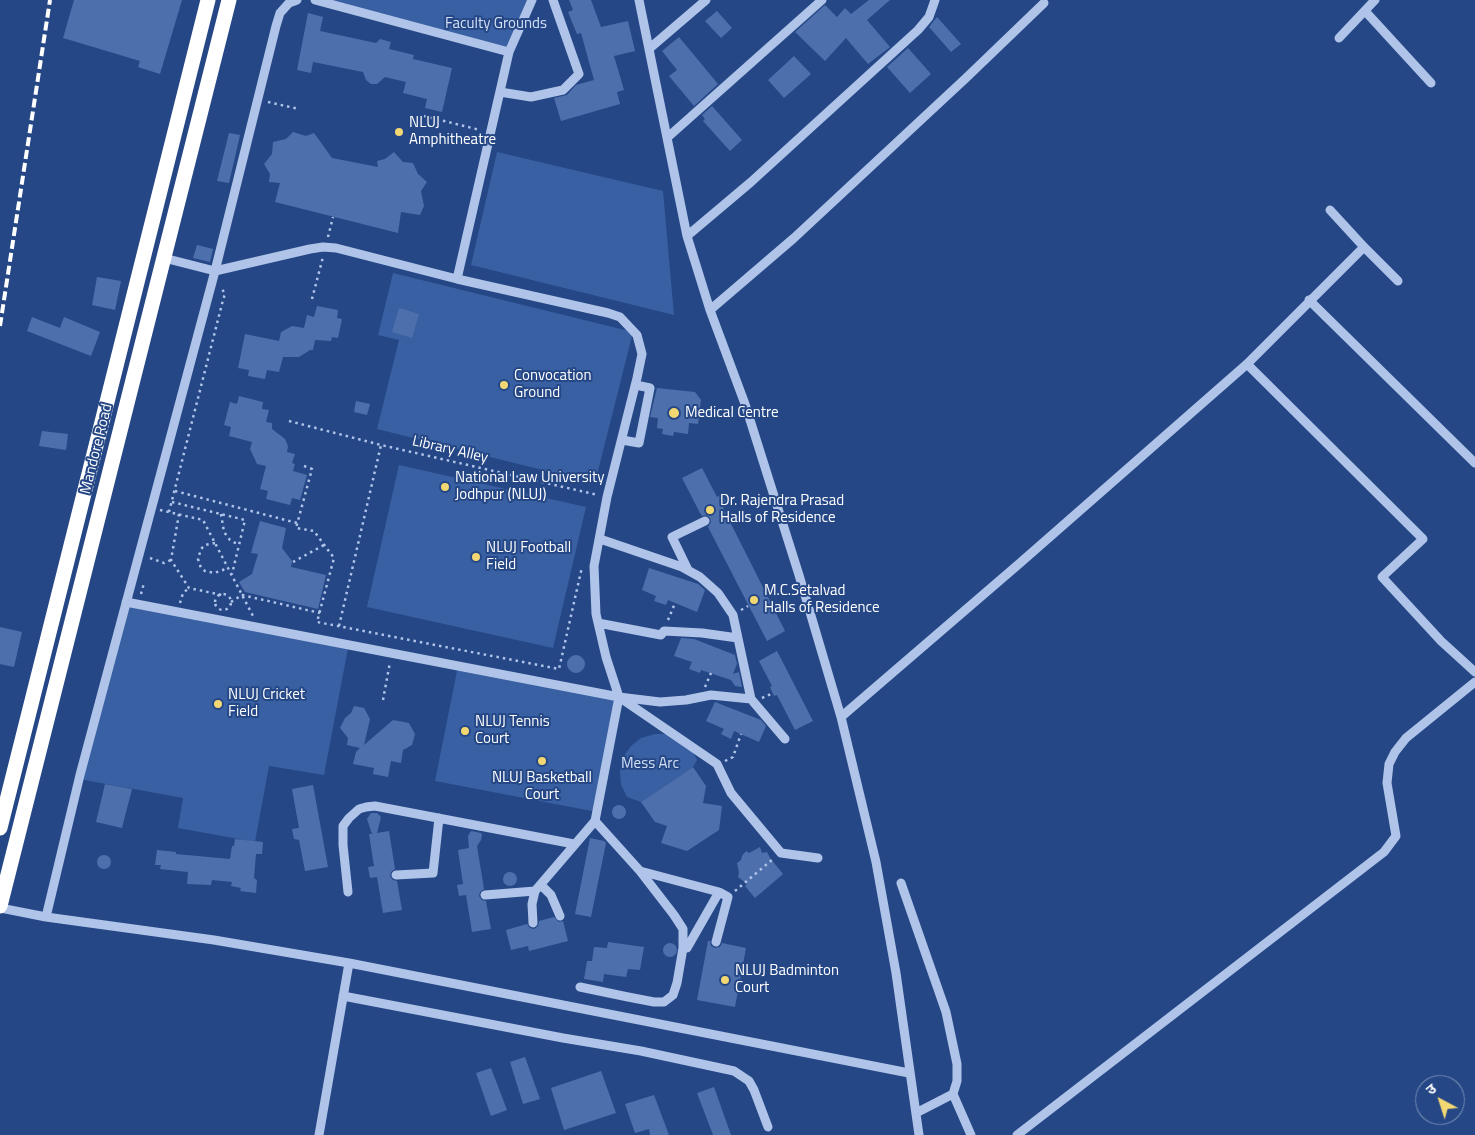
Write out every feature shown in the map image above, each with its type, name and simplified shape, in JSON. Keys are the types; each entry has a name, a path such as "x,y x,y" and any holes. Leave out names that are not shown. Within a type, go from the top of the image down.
{"highway":[{"name":"Mandore Road","path":"0,828 208,0"},
{"name":"Mandore Road","path":"0,907 229,0"}],"street":[{"path":"46,917 80,775 215,271 282,0"},
{"path":"276,26 280,13 289,3 298,0"},
{"path":"315,0 509,52"},
{"path":"457,279 509,52 532,0"},
{"path":"500,92 531,97 564,90 579,74 553,0"},
{"path":"640,0 687,236 710,310 745,404 841,717 876,862 896,973 919,1135"},
{"path":"650,48 706,0"},
{"path":"668,137 822,0"},
{"path":"687,236 751,182 918,30 928,17 935,0"},
{"path":"1339,38 1375,0"},
{"path":"710,310 801,232 1044,3"},
{"path":"1365,11 1430,83"},
{"path":"1330,210 1398,281"},
{"path":"841,717 1247,364 1364,247"},
{"path":"164,258 215,271 310,249 336,248 457,279 608,313 620,317 636,334 642,354 636,385 607,497 594,566 596,614 606,657 619,697 594,821 538,888 532,904 533,923"},
{"path":"1309,300 1475,463"},
{"path":"1247,364 1423,539 1382,577 1441,641 1475,672"},
{"path":"622,440 640,443 650,388 636,385"},
{"path":"688,570 672,537 705,520"},
{"path":"600,539 688,570 700,577 718,593 733,614 751,699 785,738"},
{"path":"126,602 619,697 660,702 686,700 711,695 751,699"},
{"path":"598,623 660,635 664,631 702,633 738,638"},
{"path":"1017,1135 1384,852 1396,836 1386,783 1389,764 1395,752 1406,738 1475,682"},
{"path":"619,697 717,765 731,794 781,853 818,858"},
{"path":"348,892 343,826 359,810 375,806 574,844"},
{"path":"396,875 433,873 439,818"},
{"path":"580,987 654,1002 664,1002 673,995 683,948 683,929 674,915 640,871 594,821"},
{"path":"640,871 720,892 728,897 716,942"},
{"path":"901,883 946,1012 957,1064 957,1081 953,1094 971,1135"},
{"path":"485,895 538,888 551,895 560,916"},
{"path":"683,948 687,948 720,892"},
{"path":"0,907 46,917 214,940 349,963 909,1073"},
{"path":"319,1135 349,963"},
{"path":"343,996 641,1051 734,1071 749,1081 768,1127"},
{"path":"916,1113 953,1094"}],"path":[{"path":"257,100 299,109"},
{"path":"424,116 491,133"},
{"path":"312,298 333,217"},
{"path":"169,512 225,294 215,271"},
{"name":"Library Alley","path":"289,421 381,445 607,497"},
{"path":"339,626 381,445"},
{"path":"304,466 312,469 296,528 314,531 334,558 318,622 560,669 583,563"},
{"path":"175,491 297,523"},
{"path":"172,502 245,520 232,575"},
{"path":"151,508 203,520 260,628"},
{"path":"179,514 171,560 189,588 222,594 229,597 231,602"},
{"path":"221,514 224,532 230,540 239,546"},
{"path":"215,543 201,549 198,559 201,568 214,573 223,570 227,566"},
{"path":"293,562 324,545"},
{"path":"148,566 150,557 164,563 171,560"},
{"path":"141,598 144,582"},
{"path":"180,607 183,593 189,588"},
{"path":"222,594 215,601 218,608 222,610 228,609 231,602 242,595 320,613"},
{"path":"664,631 675,603"},
{"path":"382,700 392,653"},
{"path":"717,765 733,757 741,734"},
{"path":"728,897 781,853"}],"green space":[{"name":"Faculty Grounds","path":"315,0 532,0 509,52"},
{"path":"497,152 663,191 674,315 471,265"},
{"name":"Convocation Ground","path":"393,273 633,332 595,483 377,429 399,340 378,335"},
{"name":"NLUJ Football Field","path":"399,465 586,507 553,648 367,607"},
{"name":"NLUJ Cricket Field","path":"126,602 349,643 324,775 269,766 255,842 178,828 183,798 79,779"},
{"path":"458,666 619,697 597,812 435,781"},
{"name":"Mess Arc","path":"655,734 668,734 691,748 697,760 693,767 641,802 627,797 621,785 620,771 623,757 631,746 641,738"}],"building":[{"path":"74,0 182,0 160,74 138,67 140,61 63,38"},
{"path":"569,0 591,0 601,27 628,21 635,51 614,56 624,90 617,92 620,104 561,121 554,98 567,95 576,85 594,80 581,33 577,34 568,12 573,10"},
{"path":"869,0 890,0 867,20 890,47 868,64 846,38 825,61 795,32 825,5 837,17 845,8 851,14"},
{"path":"717,11 732,28 721,38 705,21"},
{"path":"308,13 323,17 320,31 376,43 380,39 391,42 389,49 414,55 413,59 452,68 442,112 425,108 427,99 403,93 406,82 385,77 377,84 371,84 366,80 363,72 313,62 311,73 297,70"},
{"path":"937,17 961,44 951,52 929,27"},
{"path":"679,37 718,84 694,106 669,76 677,70 662,51"},
{"path":"908,48 931,74 910,93 887,67"},
{"path":"794,56 811,74 784,98 768,80"},
{"path":"712,106 742,140 730,151 703,121 705,119 702,115"},
{"path":"293,132 306,136 314,133 332,158 378,167 377,161 385,159 394,152 403,162 413,163 418,174 427,182 421,191 424,206 420,215 401,212 398,233 275,202 280,183 269,182 270,174 264,164 272,154 273,142 286,139"},
{"path":"229,133 240,135 229,183 217,181"},
{"path":"197,245 213,249 210,262 193,258"},
{"path":"97,277 121,281 115,310 92,305"},
{"path":"317,306 338,310 337,318 342,319 338,338 332,337 331,341 315,340 313,350 299,357 283,357 279,372 267,370 265,379 248,376 249,370 238,368 245,334 279,341 281,332 292,326 304,328 307,315 314,317"},
{"path":"399,308 419,314 412,338 392,332"},
{"path":"32,317 60,328 64,317 100,332 91,356 27,331"},
{"name":"Medical Centre","path":"657,388 695,392 701,400 698,424 689,423 688,434 674,432 673,436 662,434 663,429 657,428 658,418 650,417"},
{"path":"239,396 263,402 262,409 269,410 266,422 272,423 272,429 285,439 288,446 287,452 295,454 292,463 295,464 293,471 307,475 300,500 292,498 290,505 266,499 268,491 260,489 266,466 257,464 250,449 252,442 229,436 231,427 224,425 230,402 237,404"},
{"path":"356,401 370,404 367,415 354,412"},
{"path":"42,431 68,434 66,450 39,446"},
{"path":"702,468 717,497 722,494 728,505 723,508 785,631 767,641 708,527 711,522 710,518 706,515 702,516 682,478"},
{"path":"260,521 286,528 282,548 292,561 291,567 326,575 318,609 245,592 239,582 252,574 258,554 251,553"},
{"path":"649,568 698,584 705,590 697,612 668,600 666,605 654,601 656,596 642,590"},
{"path":"0,627 22,632 14,667 0,664"},
{"path":"681,638 694,639 735,655 737,664 733,674 739,672 742,687 735,686 731,680 701,670 700,673 689,669 692,662 674,656"},
{"path":"777,651 813,721 795,730 777,695 774,696 770,687 772,686 759,661"},
{"path":"572,655 580,655 585,660 583,671 572,673 567,668 567,660"},
{"path":"715,702 761,720 766,726 759,742 734,731 731,739 721,734 724,729 706,721"},
{"path":"354,706 364,708 370,719 364,745 393,720 409,723 415,734 412,745 403,750 401,763 391,761 388,777 373,774 374,768 353,764 356,752 360,748 347,745 348,738 340,728"},
{"path":"693,767 706,786 703,803 722,806 719,830 687,851 661,843 667,826 655,822 641,802"},
{"path":"105,784 132,789 122,828 96,822"},
{"path":"313,785 328,867 305,871 299,840 294,839 292,829 299,828 292,789"},
{"path":"616,805 622,805 626,812 622,819 616,819 612,815 612,809"},
{"path":"371,813 377,813 381,817 377,833 389,831 395,869 391,872 390,876 393,880 397,881 402,910 383,913 377,877 370,878 368,867 374,866 369,834 372,834 367,819"},
{"path":"471,831 481,833 482,835 477,846 484,889 480,892 479,896 482,900 486,901 491,929 472,932 466,895 459,896 457,885 463,884 458,850 469,848 468,836"},
{"path":"590,838 606,843 591,917 575,914"},
{"path":"235,839 263,842 262,854 256,854 254,878 257,880 256,893 240,891 241,888 231,886 232,882 212,880 211,885 187,884 188,872 160,869 161,865 155,865 157,850 176,852 176,854 230,859"},
{"path":"760,847 762,853 767,852 783,874 755,898 745,886 747,884 738,877 737,863 746,851 749,853"},
{"path":"101,855 107,855 111,862 107,869 101,869 97,865 97,859"},
{"path":"507,872 513,872 517,879 513,886 507,886 503,882 503,876"},
{"path":"554,917 559,922 563,921 568,941 529,951 528,946 511,950 506,930 527,924 530,928 534,929 538,926 539,921"},
{"path":"708,941 715,948 720,947 722,943 746,948 735,1007 697,1000"},
{"path":"608,942 644,947 640,970 628,969 626,977 604,974 603,982 584,979 587,961 592,961 594,947 607,948"},
{"path":"670,943 675,945 677,950 675,955 670,957 665,955 663,950 665,945"},
{"path":"525,1057 540,1099 523,1104 510,1062"},
{"path":"491,1068 507,1110 491,1116 476,1073"},
{"path":"601,1071 616,1113 564,1130 551,1088"},
{"path":"714,1087 731,1135 713,1135 697,1093"},
{"path":"654,1095 669,1135 650,1135 649,1129 635,1133 625,1104"}],"railway":[{"path":"0,326 50,0"}],"place":[{"name":"NLUJ Amphitheatre","path":"399,132"},
{"name":"Convocation Ground","path":"504,385"},
{"name":"Medical Centre","path":"674,413"},
{"name":"National Law University Jodhpur (NLUJ)","path":"445,487"},
{"name":"Dr. Rajendra Prasad Halls of Residence","path":"710,510"},
{"name":"NLUJ Football Field","path":"476,557"},
{"name":"M.C.Setalvad Halls of Residence","path":"754,600"},
{"name":"NLUJ Cricket Field","path":"218,704"},
{"name":"NLUJ Tennis Court","path":"465,731"},
{"name":"NLUJ Basketball Court","path":"542,761"},
{"name":"NLUJ Badminton Court","path":"725,980"}]}
